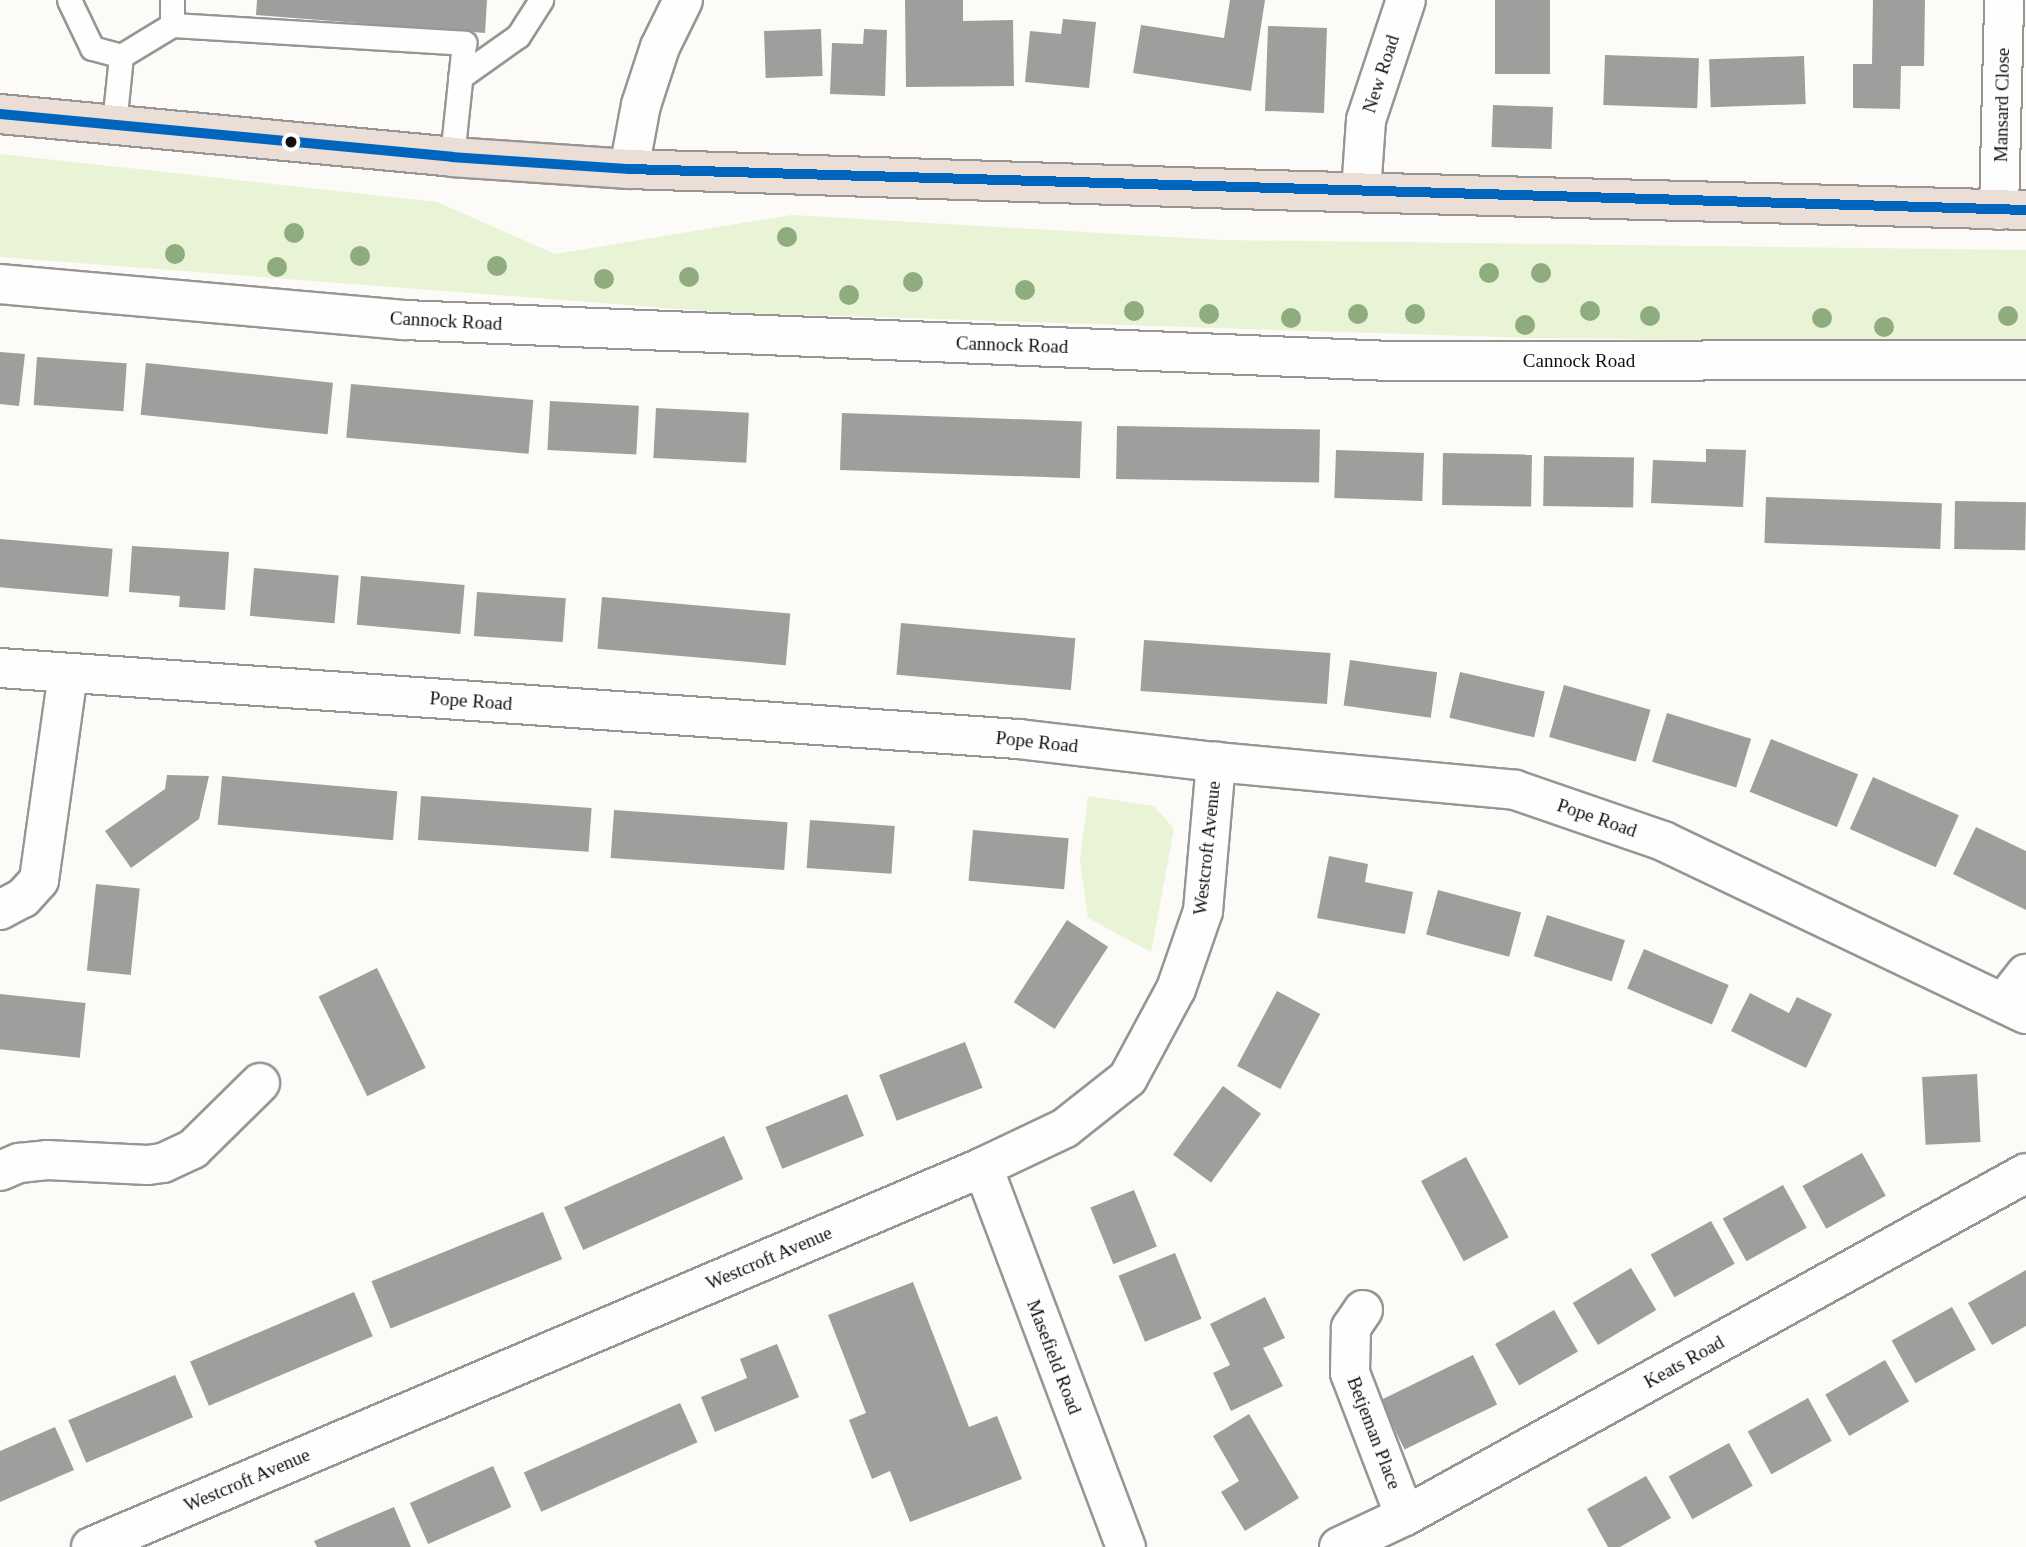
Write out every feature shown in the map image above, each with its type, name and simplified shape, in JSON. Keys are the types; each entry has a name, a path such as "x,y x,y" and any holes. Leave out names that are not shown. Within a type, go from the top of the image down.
{"highway":[{"path":"0,114 452,157 629,169 2013,210"}],"street":[{"path":"629,169 641,105 660,47 683,0"},
{"name":"New Road","path":"1360,192 1366,120 1406,0"},
{"name":"Mansard Close","path":"2004,0 2013,210"},
{"name":"Cannock Road","path":"0,284 404,320 1391,361 2026,360"},
{"name":"Pope Road","path":"0,668 1019,739 1216,762 1515,790 1663,841 2018,997"},
{"path":"0,909 23,898 39,880 68,673"},
{"name":"Westcroft Avenue","path":"90,1547 983,1167 1065,1128 1129,1078 1176,989 1203,911 1216,762"},
{"path":"0,1171 19,1163 47,1160 148,1165 163,1163 193,1149 260,1083"},
{"name":"Masefield Road","path":"983,1167 1126,1547"},
{"name":"Keats Road","path":"1339,1547 1405,1516 2026,1173"},
{"name":"Betjeman Place","path":"1363,1310 1351,1328 1350,1373 1405,1516"}],"lane":[{"path":"69,0 92,48 121,56 172,25 464,43 452,157"},
{"path":"172,0 172,25"},
{"path":"460,77 518,36 541,0"},
{"path":"114,124 121,56"}],"green space":[{"path":"0,154 437,202 555,254 792,215 1220,240 2026,250 2026,343 1531,338 719,312 0,257"},
{"path":"1088,796 1154,806 1174,829 1151,952 1088,918 1080,860"}],"building":[{"path":"257,0 487,0 485,33 256,15"},
{"path":"905,0 963,0 963,21 1013,20 1014,86 906,87"},
{"path":"1230,0 1265,0 1251,91 1133,73 1141,25 1224,38"},
{"path":"1495,0 1550,0 1550,74 1495,74"},
{"path":"1873,0 1925,0 1924,66 1901,66 1900,109 1853,108 1853,64 1872,64"},
{"path":"1063,19 1096,22 1089,88 1025,82 1030,31 1061,34"},
{"path":"1268,26 1327,28 1324,113 1265,111"},
{"path":"821,29 823,76 766,78 764,31"},
{"path":"864,29 887,30 885,96 830,94 832,43 863,44"},
{"path":"1605,55 1699,58 1697,108 1603,105"},
{"path":"1804,56 1806,104 1711,107 1709,59"},
{"path":"1493,105 1553,107 1551,149 1492,147"},
{"path":"0,352 25,354 19,406 0,404"},
{"path":"37,357 127,363 123,411 34,405"},
{"path":"146,363 333,383 328,434 141,415"},
{"path":"351,384 533,400 529,454 346,438"},
{"path":"550,401 639,406 636,455 547,450"},
{"path":"656,408 749,413 746,463 653,458"},
{"path":"842,413 1082,421 1080,478 840,470"},
{"path":"1117,426 1320,430 1319,483 1116,479"},
{"path":"1706,449 1746,450 1743,507 1651,503 1653,460 1706,462"},
{"path":"1336,450 1424,453 1422,501 1334,498"},
{"path":"1443,453 1532,455 1531,507 1442,505"},
{"path":"1544,456 1634,458 1633,508 1543,506"},
{"path":"1766,497 1942,503 1940,549 1764,543"},
{"path":"1955,501 2026,502 2025,550 1954,549"},
{"path":"0,539 113,549 108,597 0,587"},
{"path":"132,546 229,552 225,610 179,607 180,596 129,592"},
{"path":"254,568 339,575 334,623 250,616"},
{"path":"361,576 465,585 460,634 357,625"},
{"path":"477,592 566,598 563,642 474,636"},
{"path":"602,597 790,613 786,665 597,649"},
{"path":"901,623 1075,638 1071,690 896,675"},
{"path":"1144,640 1331,653 1327,704 1140,691"},
{"path":"1350,660 1437,672 1431,718 1344,706"},
{"path":"1460,672 1545,692 1534,737 1449,718"},
{"path":"1564,685 1651,710 1636,762 1549,737"},
{"path":"1667,713 1751,739 1736,788 1652,762"},
{"path":"1771,739 1858,774 1837,827 1750,792"},
{"path":"167,775 209,776 199,819 131,868 105,831 165,789"},
{"path":"222,776 397,791 393,840 218,825"},
{"path":"1873,777 1959,815 1936,867 1850,829"},
{"path":"421,796 592,808 589,852 418,840"},
{"path":"614,810 788,822 784,870 611,858"},
{"path":"810,820 895,826 891,874 807,868"},
{"path":"1976,827 2026,851 2026,910 1953,874"},
{"path":"973,830 1069,838 1064,889 969,881"},
{"path":"1329,856 1368,864 1365,882 1413,892 1405,934 1317,918"},
{"path":"96,884 140,889 131,975 87,971"},
{"path":"1438,890 1521,912 1509,957 1426,934"},
{"path":"1547,915 1625,940 1612,981 1534,956"},
{"path":"1067,920 1108,947 1055,1029 1014,1002"},
{"path":"1644,949 1729,985 1712,1025 1627,989"},
{"path":"377,968 426,1068 367,1096 319,996"},
{"path":"1277,991 1320,1014 1280,1089 1237,1066"},
{"path":"1750,993 1789,1013 1797,997 1832,1014 1806,1068 1731,1031"},
{"path":"0,994 86,1003 80,1058 0,1049"},
{"path":"965,1042 983,1088 897,1121 879,1075"},
{"path":"1977,1074 1981,1142 1926,1145 1922,1077"},
{"path":"1223,1086 1261,1114 1211,1182 1173,1155"},
{"path":"847,1094 864,1136 782,1169 765,1127"},
{"path":"724,1136 743,1179 583,1250 564,1207"},
{"path":"1862,1153 1886,1196 1826,1229 1803,1186"},
{"path":"1466,1157 1509,1237 1464,1261 1421,1181"},
{"path":"1783,1185 1807,1228 1746,1261 1723,1218"},
{"path":"1134,1190 1157,1247 1113,1264 1090,1208"},
{"path":"543,1212 562,1259 391,1329 371,1281"},
{"path":"1711,1221 1735,1264 1674,1297 1651,1254"},
{"path":"1175,1253 1202,1319 1145,1342 1118,1276"},
{"path":"1631,1268 1656,1310 1598,1345 1573,1303"},
{"path":"2026,1270 2026,1326 1992,1345 1968,1303"},
{"path":"913,1282 969,1427 997,1416 1022,1479 910,1522 890,1471 872,1479 849,1420 866,1413 828,1315"},
{"path":"354,1292 373,1336 209,1406 190,1362"},
{"path":"1265,1297 1285,1338 1263,1348 1283,1386 1231,1411 1213,1373 1230,1365 1210,1324"},
{"path":"1952,1307 1976,1350 1915,1383 1892,1340"},
{"path":"1554,1310 1578,1352 1519,1386 1495,1344"},
{"path":"777,1344 799,1397 715,1432 701,1397 747,1378 740,1359"},
{"path":"1473,1355 1497,1404 1405,1450 1380,1400"},
{"path":"1885,1360 1909,1402 1849,1436 1825,1394"},
{"path":"175,1375 193,1417 86,1463 68,1420"},
{"path":"1808,1398 1832,1441 1771,1474 1748,1431"},
{"path":"680,1403 697,1442 541,1512 524,1473"},
{"path":"1249,1414 1299,1498 1245,1531 1221,1492 1239,1481 1213,1436"},
{"path":"55,1427 74,1470 0,1502 0,1451"},
{"path":"1729,1443 1753,1486 1692,1519 1669,1476"},
{"path":"493,1466 511,1507 428,1544 410,1503"},
{"path":"1646,1476 1671,1518 1620,1547 1608,1547 1587,1509"},
{"path":"394,1507 411,1547 317,1547 314,1541"}],"transit line":[{"path":"0,114 452,157 629,169 2026,210"}]}
